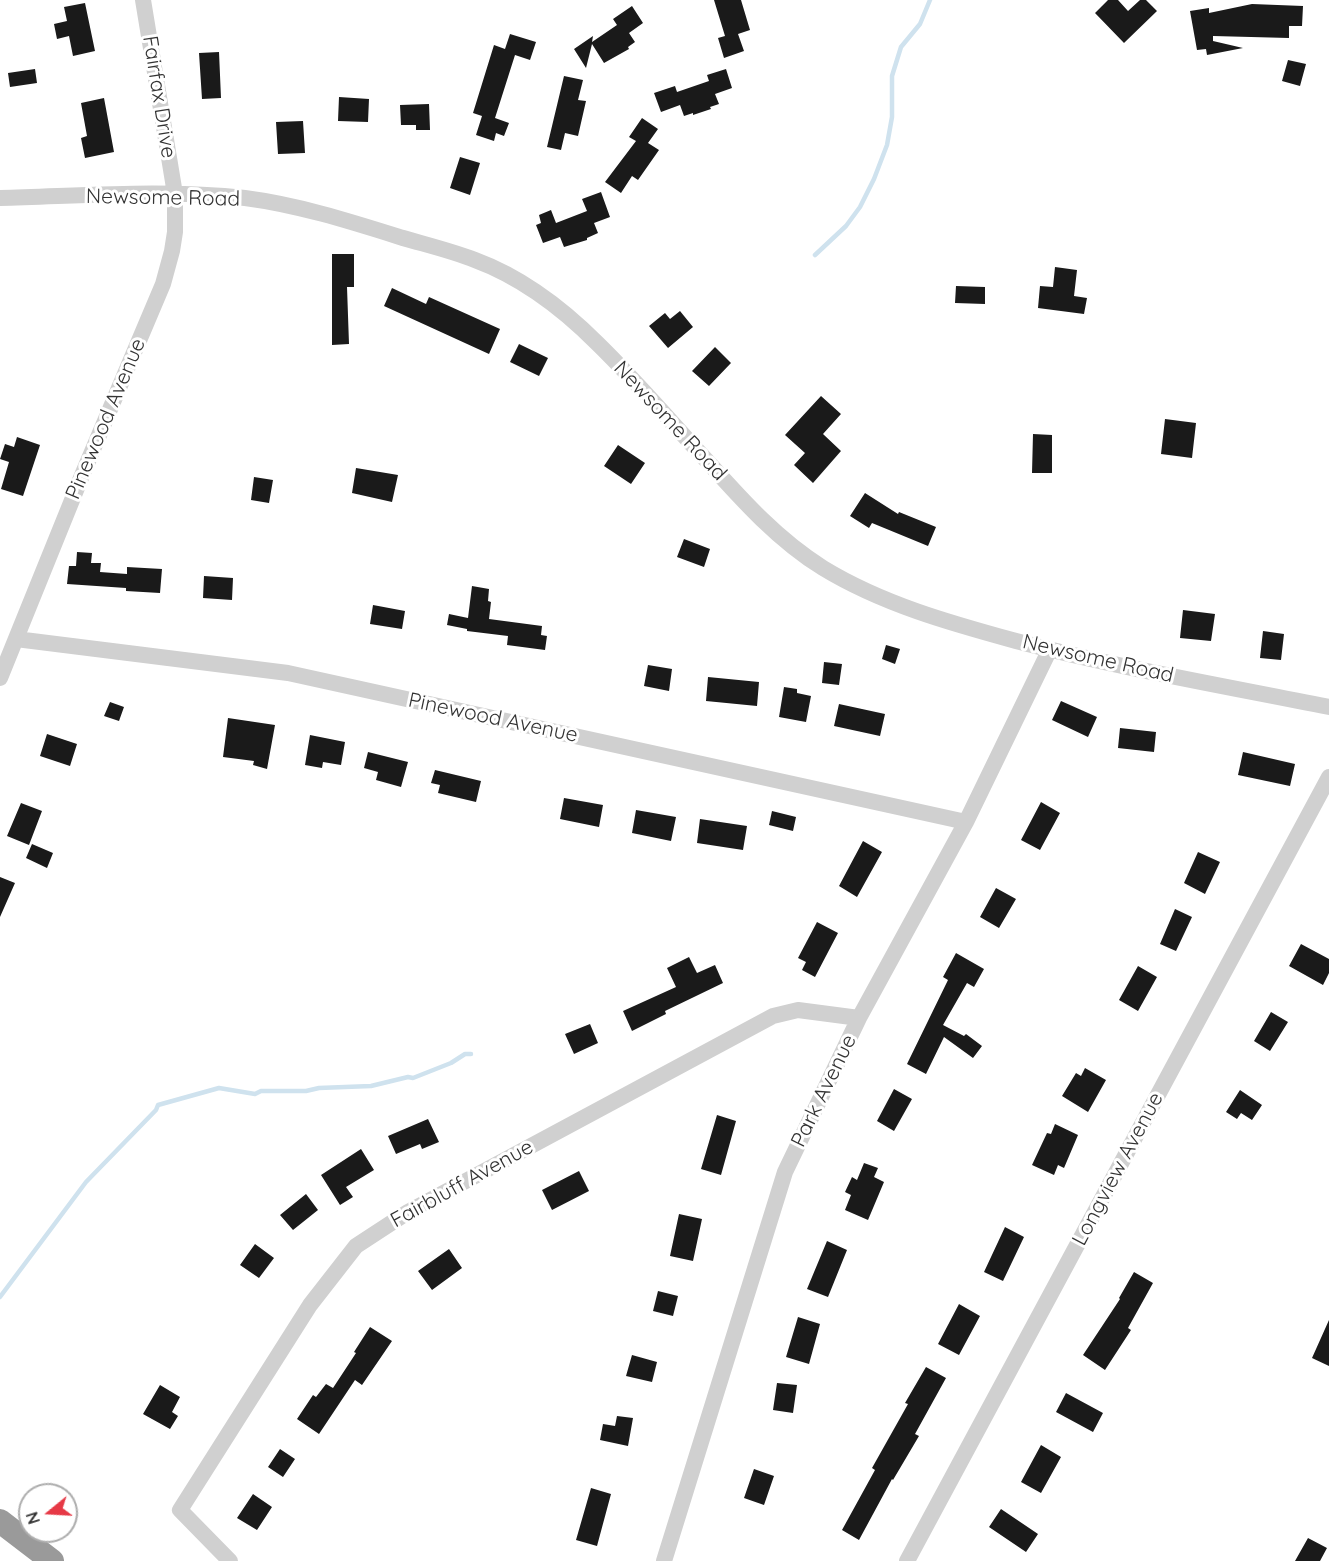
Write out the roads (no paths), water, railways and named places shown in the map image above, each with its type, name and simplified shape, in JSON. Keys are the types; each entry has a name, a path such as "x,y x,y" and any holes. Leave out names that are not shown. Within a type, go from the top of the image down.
{"highway":[{"path":"0,1521 52,1561"}],"street":[{"name":"Fairfax Drive","path":"143,0 175,194"},
{"name":"Newsome Road","path":"0,198 175,194 245,198 350,221 475,260 545,299 582,329 633,380 765,523 820,566 876,596 918,612 1050,649 1142,670 1329,707"},
{"name":"Pinewood Avenue","path":"0,678 163,284 175,232 175,194"},
{"name":"Pinewood Avenue","path":"16,639 288,673 966,822"},
{"name":"Park Avenue","path":"664,1561 785,1172 859,1018 966,822 1050,649"},
{"name":"Longview Avenue","path":"907,1561 1329,777"},
{"name":"Fairbluff Avenue","path":"230,1561 180,1510 310,1305 356,1246 408,1212 773,1016 798,1010 859,1018"}],"waterway":[{"path":"815,255 846,226 860,207 874,179 887,145 892,117 892,76 901,47 920,24 930,0"},
{"path":"0,1297 86,1182 156,1110 158,1105 219,1088 255,1094 261,1091 306,1091 319,1088 371,1086 408,1077 413,1078 451,1063 465,1054 471,1054"}]}
